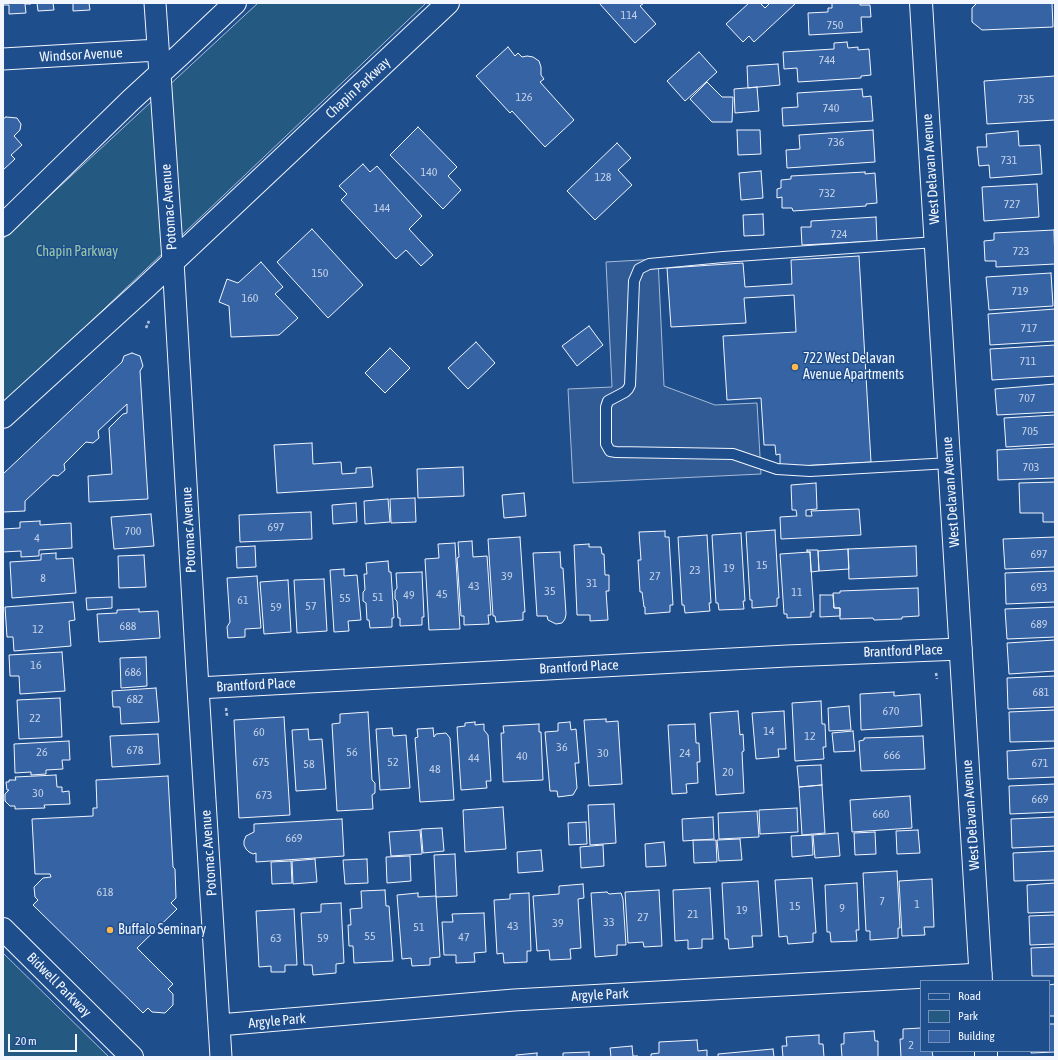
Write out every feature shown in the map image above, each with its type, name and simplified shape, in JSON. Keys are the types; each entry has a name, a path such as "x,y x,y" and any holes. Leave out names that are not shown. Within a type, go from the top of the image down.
{"street":[{"name":"Potomac Avenue","path":"155,3 173,261 221,1057"},
{"path":"3,225 160,72 235,3"},
{"name":"Chapin Parkway","path":"3,417 145,288 448,3"},
{"name":"West Delavan Avenue","path":"921,3 981,978"},
{"name":"Windsor Avenue","path":"3,59 158,50"},
{"name":"Brantford Place","path":"198,688 771,657 961,649"},
{"name":"Bidwell Parkway","path":"3,929 132,1057"},
{"name":"Argyle Park","path":"939,980 981,978"},
{"name":"Argyle Park","path":"219,1025 514,1000 920,981"}],"lane":[{"path":"936,242 686,260 649,264 639,269 634,281 630,385 625,392 608,401 606,407 606,444 610,451 616,452 733,454 784,470 810,471 950,463"}],"path":[{"path":"146,328 149,321"}],"green space":[{"name":"Chapin Parkway","path":"258,3 426,3 3,405 3,239"},
{"path":"3,953 109,1057 3,1057"}],"shaded area":[{"path":"658,259 664,386 715,405 757,403 761,474 573,483 568,389 612,387 606,262"}],"building":[{"path":"3,3 31,4 25,4 26,13 9,14 9,5 3,5"},
{"path":"37,3 53,3 54,10 38,11"},
{"path":"73,3 89,3 90,10 73,11"},
{"path":"599,3 644,3 640,6 656,24 635,43"},
{"path":"749,3 760,3 765,8 770,3 796,3 754,42 749,36 743,42 726,24"},
{"path":"832,3 860,3 860,5 870,5 871,17 861,17 862,32 809,35 808,13 828,12 828,8 832,8"},
{"path":"977,3 1052,3 1053,27 982,30 972,22 972,8"},
{"path":"847,42 848,48 858,47 858,50 869,49 871,75 861,76 861,78 798,82 797,68 784,69 783,52 834,49 834,43"},
{"path":"508,47 515,56 518,53 522,57 533,57 539,61 541,75 544,79 540,82 574,120 545,147 512,111 510,113 476,76"},
{"path":"699,52 717,72 685,101 667,81"},
{"path":"778,64 780,85 748,88 747,66"},
{"path":"1055,76 1055,120 987,124 984,81"},
{"path":"707,82 722,97 733,97 732,122 712,122 690,99"},
{"path":"757,87 759,111 735,113 734,89"},
{"path":"862,89 863,97 871,96 873,121 783,126 782,108 798,107 797,93"},
{"path":"6,117 17,118 21,124 20,130 14,136 22,145 11,155 15,159 3,170 3,119"},
{"path":"418,127 457,167 448,176 461,190 443,209 390,155"},
{"path":"737,130 760,130 761,154 738,155"},
{"path":"873,130 875,162 787,168 786,150 800,149 799,135"},
{"path":"1018,131 1019,146 1040,145 1042,174 990,178 989,165 979,166 977,147 987,147 986,134"},
{"path":"617,143 631,158 618,170 632,185 595,220 567,191"},
{"path":"363,164 370,172 377,166 422,216 409,229 433,255 421,266 406,250 396,259 341,200 347,194 339,186"},
{"path":"761,171 763,198 741,200 739,173"},
{"path":"865,172 865,174 875,173 877,203 866,204 866,206 793,211 792,208 782,208 782,197 777,198 777,189 781,188 781,180 791,179 791,176"},
{"path":"1037,184 1039,217 984,221 982,187"},
{"path":"763,214 764,235 744,236 743,215"},
{"path":"876,217 877,241 802,245 801,227 811,227 811,221"},
{"path":"312,229 363,285 328,318 277,262"},
{"path":"1054,230 1055,264 996,267 996,261 985,261 984,241 994,240 994,233"},
{"name":"722 West Delavan Avenue Apartments","path":"859,256 871,462 780,467 780,454 776,455 775,445 764,445 761,398 727,400 723,336 796,332 794,295 744,298 746,323 671,327 667,268 743,263 745,287 792,284 791,260"},
{"path":"261,262 283,287 275,294 298,318 279,335 231,337 229,306 219,302 227,279 238,283"},
{"path":"1051,273 1053,306 989,310 986,277"},
{"path":"1055,309 1055,341 990,345 988,314"},
{"path":"589,326 603,345 577,366 562,346"},
{"path":"476,342 495,363 468,389 448,368"},
{"path":"1055,345 1055,376 992,380 990,349"},
{"path":"390,348 410,368 385,393 365,373"},
{"path":"132,353 140,356 143,366 140,371 148,499 89,502 88,476 112,474 109,428 123,414 127,413 127,404 98,431 99,438 93,443 86,442 64,464 65,470 58,476 53,475 25,501 25,511 3,512 3,474 122,362 124,356"},
{"path":"1055,384 1055,412 997,415 995,389"},
{"path":"1055,415 1055,444 1006,447 1004,418"},
{"path":"312,443 313,464 341,462 342,474 356,473 356,468 371,467 373,487 277,493 274,445"},
{"path":"1055,447 1055,478 998,480 997,450"},
{"path":"463,467 464,496 418,498 417,469"},
{"path":"1055,482 1055,522 1043,522 1043,513 1020,513 1019,483"},
{"path":"816,483 817,509 806,510 806,516 812,516 811,511 859,509 861,535 781,539 780,517 797,516 796,510 792,510 791,485"},
{"path":"524,493 526,516 504,518 502,495"},
{"path":"415,498 416,522 391,523 390,499"},
{"path":"388,499 390,522 365,524 364,501"},
{"path":"356,503 357,522 333,524 332,505"},
{"path":"311,512 312,539 240,542 239,515"},
{"path":"151,514 154,546 114,549 111,517"},
{"path":"40,521 40,525 71,523 72,548 39,550 39,556 21,557 21,551 3,552 3,529 20,528 20,522"},
{"path":"775,530 779,598 777,598 777,606 752,608 752,600 750,600 746,532"},
{"path":"665,531 665,537 669,537 673,605 670,605 670,612 645,614 642,592 640,592 638,560 641,560 639,532"},
{"path":"741,533 745,601 743,601 744,609 719,610 718,603 716,603 712,535"},
{"path":"707,535 711,603 709,603 710,611 685,613 684,605 682,605 678,537"},
{"path":"520,537 525,612 523,612 523,620 496,622 495,616 493,616 488,539"},
{"path":"1055,537 1055,567 1005,569 1003,539"},
{"path":"472,541 473,557 487,556 491,615 488,615 489,624 464,625 464,616 461,616 457,558 459,557 458,542"},
{"path":"455,543 460,629 429,630 425,559 439,558 438,544"},
{"path":"589,544 589,547 601,547 602,554 604,554 605,575 609,575 609,591 606,591 608,620 590,621 590,615 577,615 574,545"},
{"path":"255,546 256,567 237,568 236,547"},
{"path":"916,546 917,576 849,579 848,549"},
{"path":"848,549 849,569 819,571 818,551"},
{"path":"807,550 818,550 819,571 811,572 810,552 807,552"},
{"path":"560,552 561,568 563,568 566,614 562,623 556,624 548,620 547,616 537,616 533,553"},
{"path":"810,552 814,612 811,612 811,617 787,618 787,614 784,614 780,554"},
{"path":"56,553 56,559 73,558 76,593 12,598 10,562 41,560 41,554"},
{"path":"144,555 146,587 119,588 118,556"},
{"path":"388,561 389,572 391,572 394,618 392,618 392,627 370,628 369,620 367,620 366,603 363,601 363,592 365,590 364,574 367,574 366,563"},
{"path":"344,569 344,576 357,575 361,620 348,621 349,631 334,632 330,570"},
{"path":"1055,571 1055,602 1006,604 1005,573"},
{"path":"422,572 424,617 422,617 422,625 400,626 397,601 395,599 395,591 397,588 396,573"},
{"path":"257,576 261,628 245,629 245,637 228,638 227,627 230,622 227,578"},
{"path":"324,579 327,631 297,633 294,580"},
{"path":"288,580 291,632 264,634 260,582"},
{"path":"918,588 919,616 902,617 902,619 840,619 840,608 834,608 833,593 840,593 840,591"},
{"path":"820,595 833,595 834,608 840,608 840,616 820,617"},
{"path":"112,597 112,608 87,610 86,598"},
{"path":"73,602 75,620 69,621 71,646 14,651 13,637 7,637 5,607"},
{"path":"1055,607 1055,637 1007,639 1005,609"},
{"path":"139,609 139,612 158,611 160,638 99,642 97,614 117,613 117,610"},
{"path":"1055,640 1055,671 1009,674 1007,643"},
{"path":"62,652 65,691 20,694 19,676 10,676 9,655"},
{"path":"146,657 147,686 121,688 120,658"},
{"path":"1055,676 1055,707 1008,709 1007,678"},
{"path":"156,688 159,722 121,724 120,707 113,707 112,691"},
{"path":"894,692 894,696 920,694 922,726 861,730 860,694"},
{"path":"60,698 62,737 19,739 17,700"},
{"path":"821,701 822,724 825,724 826,747 823,747 824,759 795,761 792,703"},
{"path":"849,706 851,730 829,731 828,708"},
{"path":"1055,710 1055,741 1010,742 1009,712"},
{"path":"738,711 740,735 743,734 744,751 742,752 744,793 716,795 710,713"},
{"path":"784,711 786,749 778,749 779,757 756,759 752,713"},
{"path":"368,712 372,780 375,783 375,793 372,795 373,809 337,811 332,724 340,723 340,714"},
{"path":"284,717 290,815 239,818 234,720"},
{"path":"606,719 606,722 618,721 622,784 589,786 584,720"},
{"path":"475,722 475,725 484,724 484,730 488,735 491,781 486,781 487,788 461,790 457,727 465,726 465,723"},
{"path":"570,722 571,730 576,729 579,763 575,763 577,788 573,795 558,797 557,791 550,791 545,732 558,731 558,723"},
{"path":"539,724 539,732 541,732 543,780 503,782 501,733 504,733 503,726"},
{"path":"695,724 696,743 699,743 700,762 697,762 698,783 686,784 687,793 672,794 668,725"},
{"path":"392,728 393,736 406,735 410,788 380,790 376,729"},
{"path":"433,728 434,737 436,734 446,733 450,738 454,800 420,802 415,738 418,737 417,729"},
{"path":"308,729 309,740 322,739 326,789 296,791 292,730"},
{"path":"853,731 855,751 834,752 832,733"},
{"path":"158,734 160,764 112,767 110,736"},
{"path":"923,736 925,769 861,771 859,741 864,740 864,738"},
{"path":"69,741 70,760 62,760 63,769 46,770 46,774 31,775 31,772 15,773 14,744"},
{"path":"1055,748 1055,777 1008,779 1007,751"},
{"path":"821,765 822,785 799,787 797,766"},
{"path":"56,775 57,787 62,787 62,792 69,791 70,804 44,805 45,808 15,809 15,806 10,806 5,801 5,794 9,790 7,790 6,782 9,782 9,780 16,780 15,777"},
{"path":"168,776 176,898 171,903 177,909 137,948 173,984 168,989 173,994 173,1005 165,1013 152,1012 148,1008 143,1013 33,905 38,900 35,897 34,887 43,878 51,877 50,874 35,874 32,819 93,816 93,808 97,808 96,780"},
{"path":"1055,784 1055,812 1010,814 1009,786"},
{"path":"822,785 825,833 802,835 799,787"},
{"path":"910,796 912,828 852,832 850,800"},
{"path":"614,804 616,843 590,845 588,805"},
{"path":"503,807 506,849 465,852 463,810"},
{"path":"797,808 798,832 760,834 759,810"},
{"path":"757,811 759,837 719,839 718,813"},
{"path":"713,817 714,839 683,841 682,819"},
{"path":"1055,817 1055,846 1012,848 1011,819"},
{"path":"342,819 344,856 256,862 256,853 253,854 249,852 244,845 246,836 254,832 254,824"},
{"path":"586,822 587,844 569,845 568,823"},
{"path":"442,828 444,851 423,853 421,829"},
{"path":"420,830 422,854 391,856 389,832"},
{"path":"918,830 920,853 897,854 896,831"},
{"path":"875,832 876,854 855,855 854,833"},
{"path":"838,833 840,856 815,858 813,835"},
{"path":"812,835 813,855 792,857 791,836"},
{"path":"740,839 742,860 719,861 717,840"},
{"path":"693,840 716,840 717,862 694,863"},
{"path":"664,842 666,866 646,867 645,844"},
{"path":"603,845 604,866 581,868 580,847"},
{"path":"541,850 543,871 518,873 517,852"},
{"path":"1055,851 1055,880 1014,881 1013,853"},
{"path":"455,854 457,896 436,897 434,855"},
{"path":"410,856 411,881 387,883 386,857"},
{"path":"315,859 317,882 293,884 292,861"},
{"path":"367,859 368,883 345,884 343,860"},
{"path":"291,861 292,883 272,884 271,862"},
{"path":"897,871 900,928 898,928 898,938 870,940 870,931 866,931 863,873"},
{"path":"812,878 816,933 813,933 813,942 788,944 787,936 779,937 775,880"},
{"path":"932,879 934,927 924,927 925,935 902,936 899,881"},
{"path":"758,881 762,936 752,936 753,947 729,949 728,939 725,939 722,883"},
{"path":"857,883 859,930 856,930 857,941 831,942 830,932 827,932 825,885"},
{"path":"1055,883 1055,912 1028,913 1027,885"},
{"path":"583,884 584,898 578,899 581,948 570,949 571,959 550,960 549,950 537,951 533,896 559,894 559,886"},
{"path":"710,888 713,939 702,939 702,948 688,949 688,940 675,941 673,890"},
{"path":"385,890 386,906 389,906 393,961 354,963 353,946 349,946 348,925 351,925 350,909 362,908 361,891"},
{"path":"659,890 662,946 644,947 643,942 628,943 625,892"},
{"path":"607,892 609,894 621,893 623,899 626,945 617,945 617,955 595,957 591,893"},
{"path":"418,893 418,897 436,896 440,957 430,958 430,965 412,966 411,958 402,959 397,895"},
{"path":"529,893 531,951 527,951 527,962 504,963 503,953 497,954 494,900 510,899 510,894"},
{"path":"341,903 344,963 336,964 336,973 313,975 312,965 304,965 301,913 321,912 321,904"},
{"path":"294,909 297,965 285,965 285,972 271,972 271,966 259,967 256,911"},
{"path":"484,913 486,952 474,953 475,962 456,963 456,955 444,955 442,922 453,922 452,914"},
{"path":"1055,915 1055,944 1030,945 1029,916"},
{"path":"1055,947 1055,976 1032,976 1031,948"},
{"path":"1055,984 1055,1016 1050,1016 1050,985"},
{"path":"1050,1024 1055,1024 1055,1052 1031,1053 1050,1052"},
{"path":"920,1028 920,1052 932,1052 933,1057 901,1057 900,1039 903,1039 903,1029"},
{"path":"874,1031 875,1041 878,1041 878,1057 842,1057 841,1044 844,1044 844,1033"},
{"path":"819,1035 819,1044 823,1044 824,1057 783,1057 782,1046 787,1046 786,1037"},
{"path":"697,1040 698,1051 707,1050 707,1057 651,1057 651,1054 659,1053 659,1042"},
{"path":"632,1046 633,1056 638,1057 611,1057 610,1048"},
{"path":"773,1049 774,1057 718,1057 718,1054"},
{"path":"589,1052 589,1057 563,1057 563,1053"},
{"path":"537,1053 537,1057 516,1057 516,1055"}],"place":[{"name":"722 West Delavan Avenue Apartments","path":"795,367"},
{"name":"Buffalo Seminary","path":"110,930"}]}
